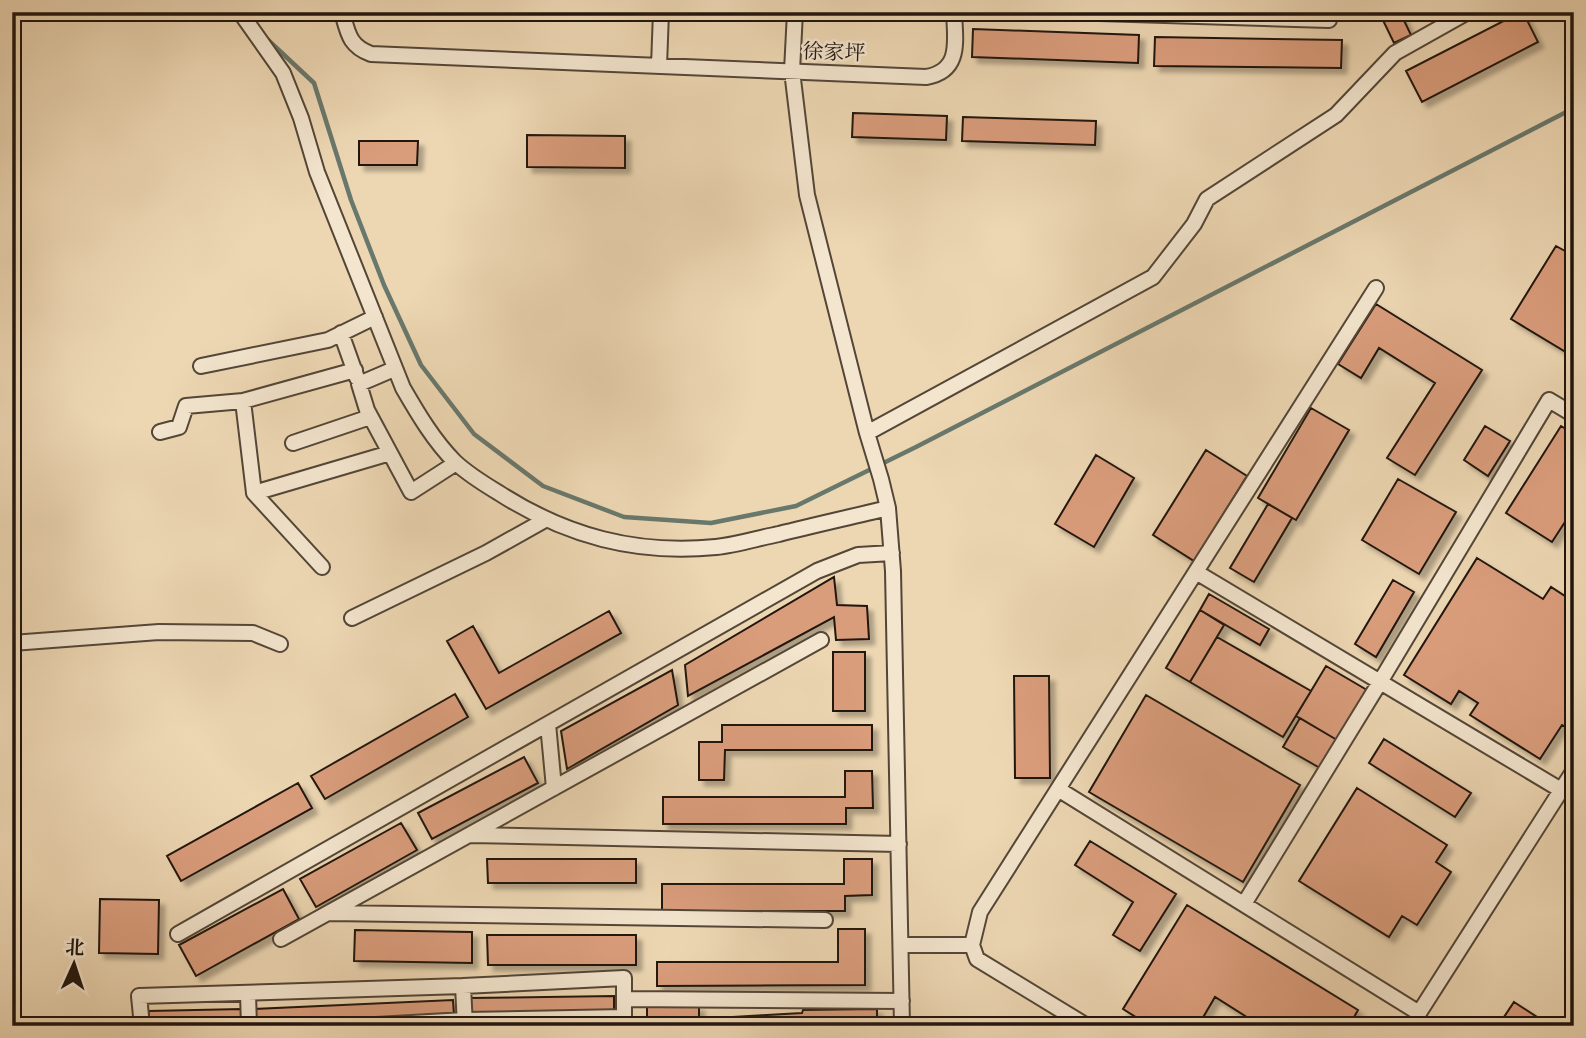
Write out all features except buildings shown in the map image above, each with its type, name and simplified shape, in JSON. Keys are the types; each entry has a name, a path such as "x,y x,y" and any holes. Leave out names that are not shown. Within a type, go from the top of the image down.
{"street":[{"path":"240,12 283,73 301,118 317,172 394,369 414,407 456,463 501,495 545,520 593,538 643,547 694,549 744,542 888,508"},
{"name":"徐家坪","path":"342,12 354,44 371,54 926,76 943,71 954,57 954,12"},
{"path":"659,66 661,12"},
{"path":"794,12 792,71 807,195 888,508 892,553 902,1026"},
{"path":"1066,12 1329,20"},
{"path":"867,433 1153,277 1194,224 1207,199 1336,115 1395,52 1468,12"},
{"path":"1087,1026 977,959 972,945 980,912 1376,288"},
{"path":"201,366 327,340 375,317"},
{"path":"341,333 367,410 411,492 456,463"},
{"path":"160,432 179,427 186,406 243,401 394,369"},
{"path":"1244,904 1549,400 1574,415"},
{"path":"243,401 254,493 322,567"},
{"path":"293,443 370,416"},
{"path":"254,493 390,453"},
{"path":"352,618 486,553 545,520"},
{"path":"178,934 817,571 858,555 892,553"},
{"path":"1196,572 1561,790"},
{"path":"12,643 159,632 253,633 280,644"},
{"path":"281,939 821,640"},
{"path":"548,724 554,788"},
{"path":"1058,789 1419,1013 1574,770"},
{"path":"469,835 899,844"},
{"path":"328,913 825,920"},
{"path":"901,945 972,945"},
{"path":"142,1026 139,996 624,978 624,1021 358,1026"},
{"path":"463,986 465,1023"},
{"path":"247,994 249,1026"},
{"path":"624,999 902,1001"}],"waterway":[{"path":"267,39 314,83 351,200 384,285 421,365 474,434 543,486 624,517 711,523 796,506 916,447 1574,108"}]}
